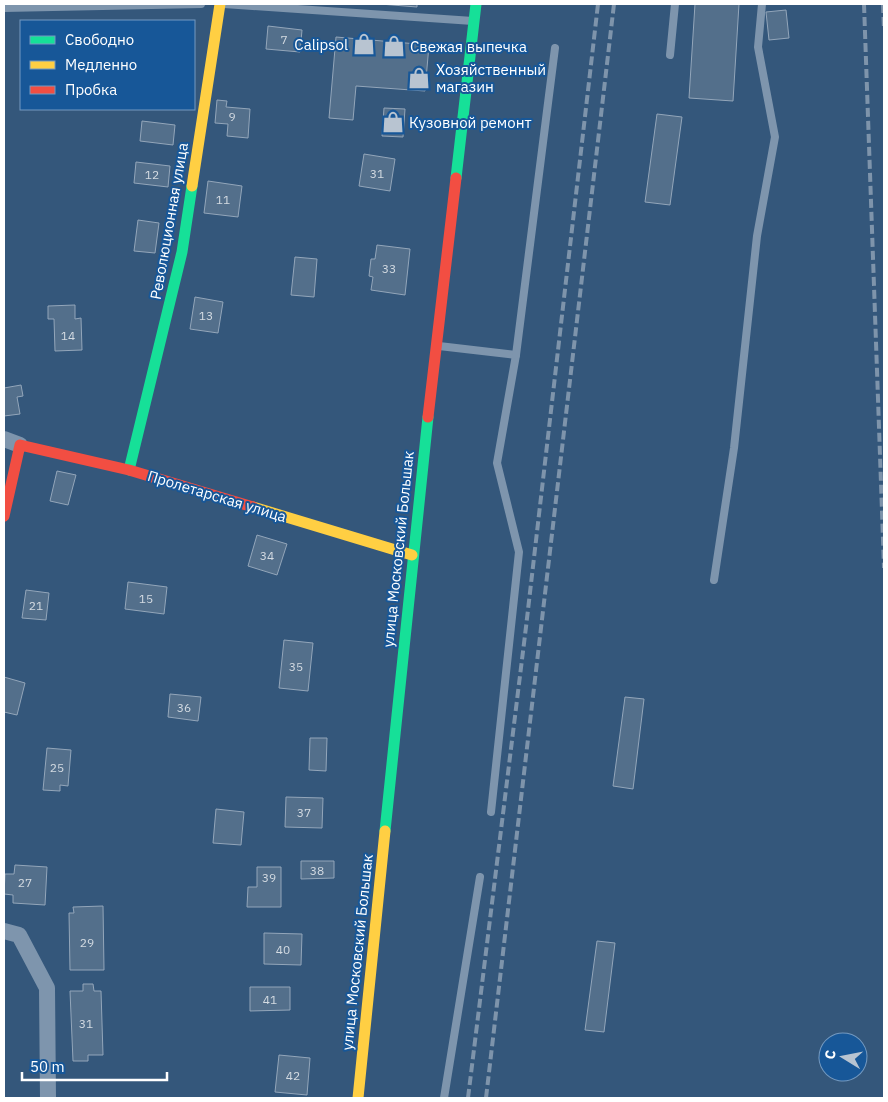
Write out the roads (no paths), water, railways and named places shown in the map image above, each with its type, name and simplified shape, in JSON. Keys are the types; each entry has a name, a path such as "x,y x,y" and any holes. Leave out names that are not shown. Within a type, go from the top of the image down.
{"street":[{"name":"Революционная улица","path":"129,470 182,252 220,4"},
{"name":"улица Московский Большак","path":"358,1098 412,555 438,346 476,4"},
{"name":"Пролетарская улица","path":"4,439 20,445 129,470 412,555"},
{"path":"4,516 20,445"},
{"path":"4,931 20,935 47,988 48,1098"}],"lane":[{"path":"4,8 201,4"},
{"path":"224,4 444,21 475,21"},
{"path":"670,55 674,4"},
{"path":"714,580 734,448 757,236 775,138 758,47 762,4"},
{"path":"491,812 519,552 497,463 516,354 555,48"},
{"path":"438,346 516,354"},
{"path":"444,1098 480,877"}],"railway":[{"path":"468,1098 526,627 598,4"},
{"path":"486,1098 614,4"},
{"path":"864,4 884,568"},
{"path":"883,4 884,30"}],"place":[{"name":"Сalipsol","path":"364,44"},
{"name":"Свежая выпечка","path":"394,46"},
{"name":"Хозяйственный магазин","path":"419,78"},
{"name":"Кузовной ремонт","path":"393,122"}]}
